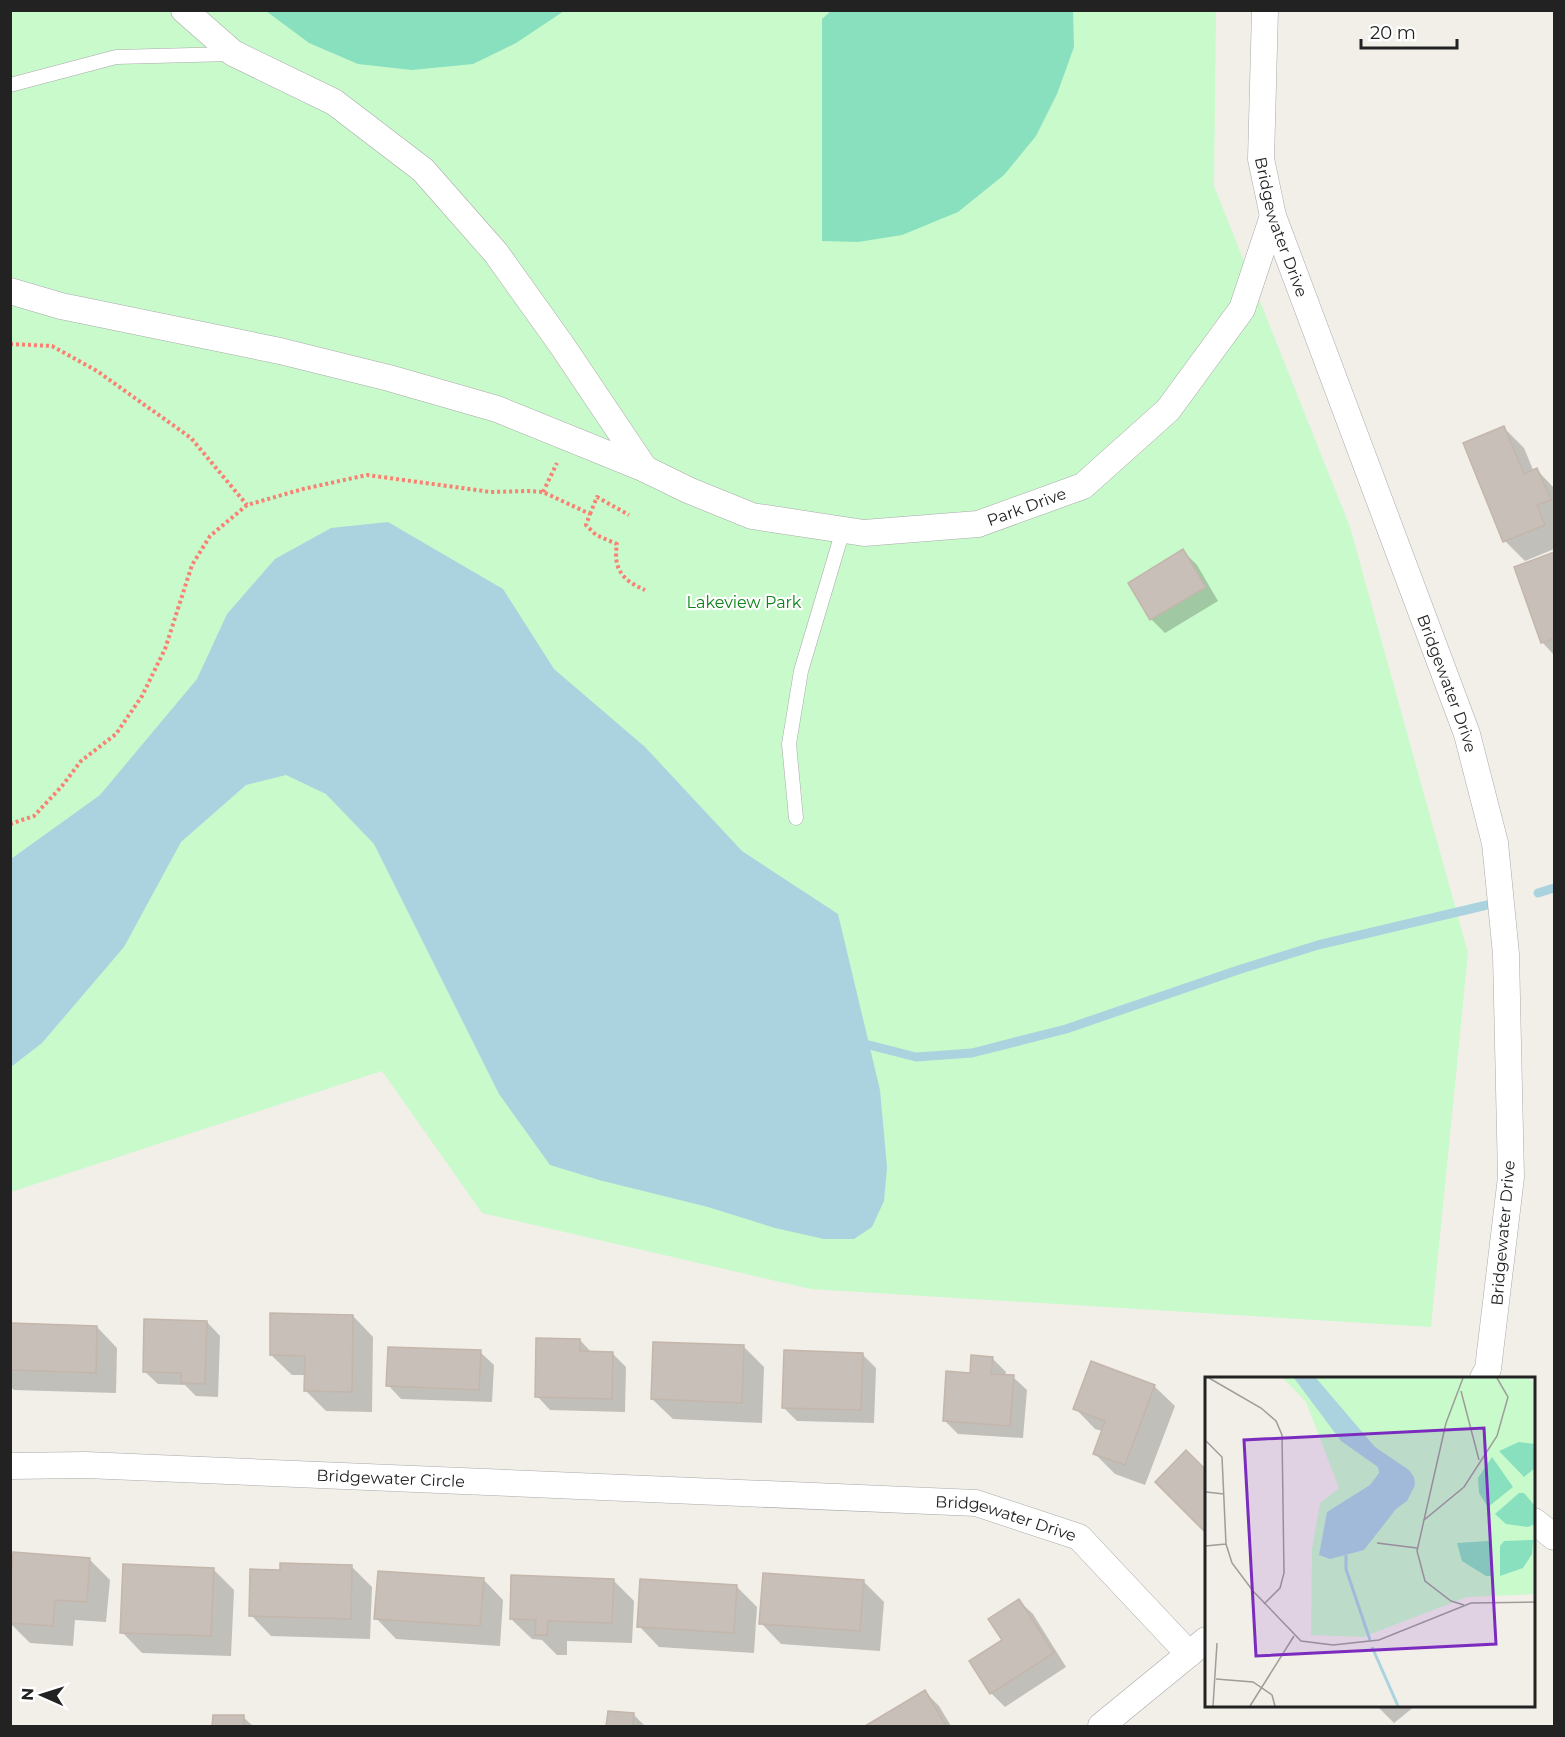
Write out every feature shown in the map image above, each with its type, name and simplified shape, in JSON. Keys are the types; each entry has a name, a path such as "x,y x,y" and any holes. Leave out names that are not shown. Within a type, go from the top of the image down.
{"street":[{"path":"184,10 233,54 334,102 423,170 496,253 561,344 645,469"},
{"name":"Bridgewater Drive","path":"1265,10 1261,159 1273,216 1467,734 1496,843 1506,954 1511,1176 1488,1369 1484,1377"},
{"name":"Park Drive","path":"10,291 61,306 280,351 389,378 497,409 645,469 688,490 752,516 864,533 978,524 1083,486 1168,410 1242,309 1273,216"},
{"name":"Bridgewater Circle","path":"10,1466 86,1465 771,1494"},
{"name":"Bridgewater Drive","path":"771,1494 976,1503 1079,1537 1198,1647 1101,1726"},
{"path":"1535,1523 1554,1537"}],"lane":[{"path":"10,84 116,57 233,54"},
{"path":"796,818 789,744 801,670 843,530"}],"path":[{"path":"10,344 52,346 97,370 191,438 247,505"},
{"path":"10,824 34,816 81,761 116,734 142,696 165,649 192,565 210,536 247,505 303,489 367,475 491,492 528,490 543,492 590,514"},
{"path":"629,515 597,497 586,525 596,535 617,544 615,557 618,569 624,578 645,590"}],"green space":[{"name":"Lakeview Park","path":"10,11 1216,11 1214,186 1350,527 1468,953 1431,1327 811,1289 482,1213 382,1071 11,1192"},
{"path":"266,11 564,11 516,43 473,64 412,70 358,64 309,43"},
{"path":"831,11 1073,11 1074,47 1057,94 1036,136 1004,175 958,212 902,235 858,242 822,241 822,19"}],"water":[{"path":"388,522 503,589 554,669 645,747 742,851 838,914 880,1090 887,1167 884,1201 872,1227 854,1239 824,1239 775,1228 708,1207 599,1180 550,1165 499,1094 374,844 326,794 286,775 246,785 181,842 124,947 42,1043 11,1067 11,859 100,795 197,679 227,614 275,559 331,528"}],"building":[{"path":"1504,426 1524,474 1537,468 1551,500 1537,505 1545,525 1503,542 1463,443"},
{"path":"1183,549 1206,587 1150,620 1128,583"},
{"path":"1554,552 1554,639 1541,643 1514,567"},
{"path":"270,1313 353,1315 352,1392 304,1391 305,1356 270,1355"},
{"path":"144,1319 207,1321 205,1384 181,1383 181,1373 143,1372"},
{"path":"10,1323 97,1326 96,1373 10,1370"},
{"path":"536,1338 580,1339 580,1351 613,1352 612,1399 535,1397"},
{"path":"653,1342 744,1345 742,1403 651,1399"},
{"path":"388,1347 481,1350 479,1390 386,1386"},
{"path":"784,1350 863,1353 861,1410 782,1408"},
{"path":"971,1355 993,1357 991,1374 1014,1375 1010,1426 943,1421 946,1371 970,1373"},
{"path":"1091,1361 1155,1385 1125,1465 1093,1454 1105,1421 1073,1409"},
{"path":"1186,1450 1205,1469 1205,1532 1155,1482"},
{"path":"13,1552 90,1558 87,1602 55,1600 53,1626 10,1623"},
{"path":"280,1563 352,1565 351,1619 249,1616 250,1569 280,1570"},
{"path":"123,1564 214,1568 211,1636 120,1633"},
{"path":"378,1571 484,1578 480,1626 374,1619"},
{"path":"763,1573 864,1580 860,1631 759,1624"},
{"path":"511,1575 614,1579 612,1623 548,1621 547,1635 535,1635 536,1620 510,1619"},
{"path":"640,1579 737,1585 734,1633 637,1627"},
{"path":"1019,1599 1054,1653 990,1694 969,1661 1002,1640 988,1619"},
{"path":"925,1690 946,1726 865,1726"},
{"path":"608,1711 634,1713 633,1726 606,1726"},
{"path":"213,1715 244,1715 244,1726 212,1726"}],"waterway":[{"path":"1538,893 1554,888"},
{"path":"869,1045 916,1057 972,1053 1066,1029 1318,945 1487,905"}]}
